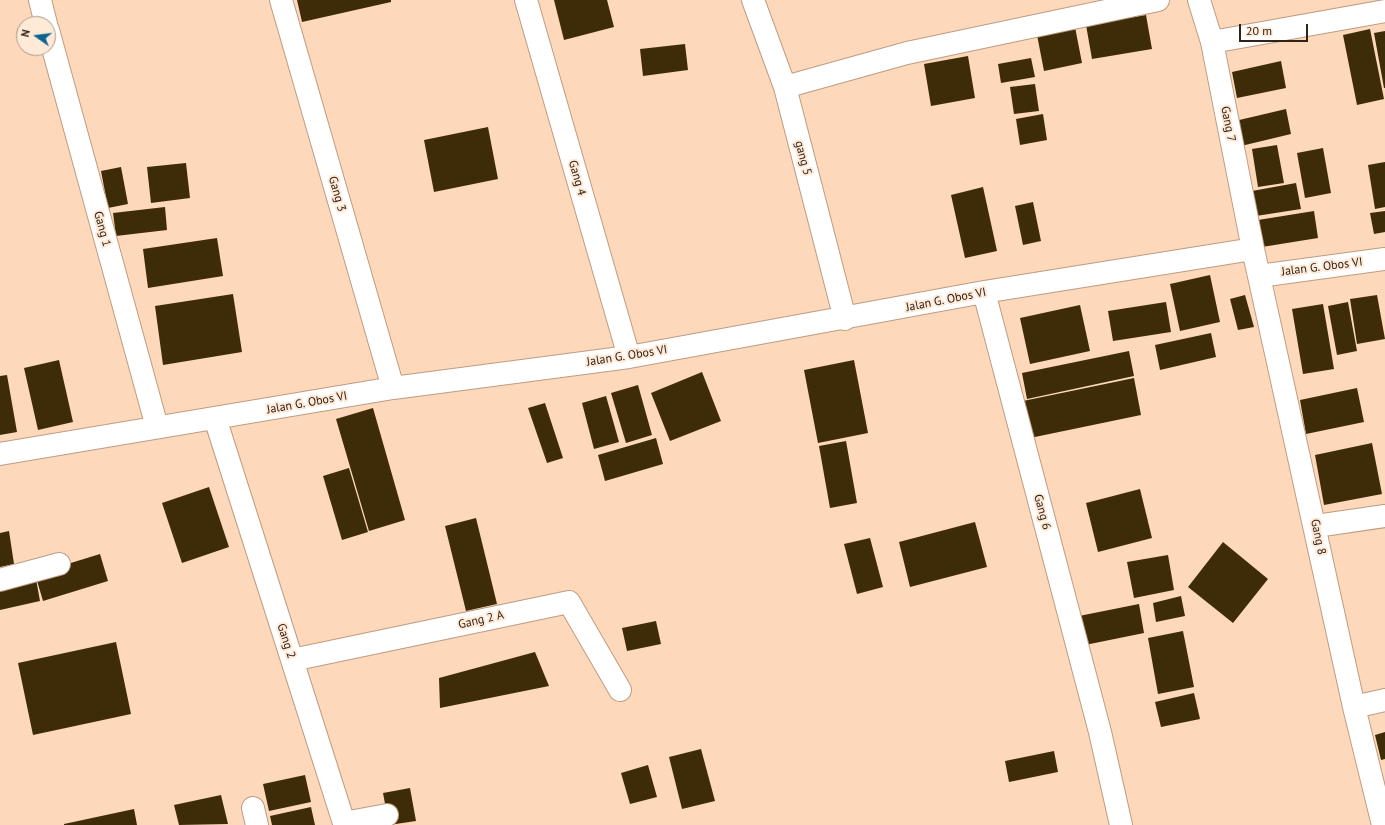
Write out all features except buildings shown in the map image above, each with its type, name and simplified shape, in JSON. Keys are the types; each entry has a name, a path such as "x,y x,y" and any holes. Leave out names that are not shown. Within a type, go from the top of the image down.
{"street":[{"path":"40,0 44,16"},
{"name":"Gang 3","path":"282,0 393,388"},
{"name":"Gang 4","path":"526,0 628,357"},
{"name":"gang 5","path":"753,0 785,88 845,319"},
{"path":"785,88 907,53 1158,0"},
{"name":"Gang 7","path":"1199,0 1212,42 1253,249"},
{"path":"1212,42 1385,11"},
{"name":"Gang 1","path":"55,56 157,427"},
{"name":"Jalan G. Obos VI","path":"0,454 393,388 628,357 845,319 984,292 1253,249"},
{"name":"Gang 8","path":"1253,249 1316,526 1354,706 1383,825"},
{"name":"Jalan G. Obos VI","path":"1259,276 1385,259"},
{"name":"Gang 6","path":"984,292 1100,732 1121,825"},
{"name":"Gang 2","path":"215,418 344,823 387,815"},
{"path":"1316,526 1385,516"},
{"path":"0,580 59,564"},
{"name":"Gang 2 A","path":"292,660 569,602 620,690"},
{"path":"1354,706 1385,700"}]}
